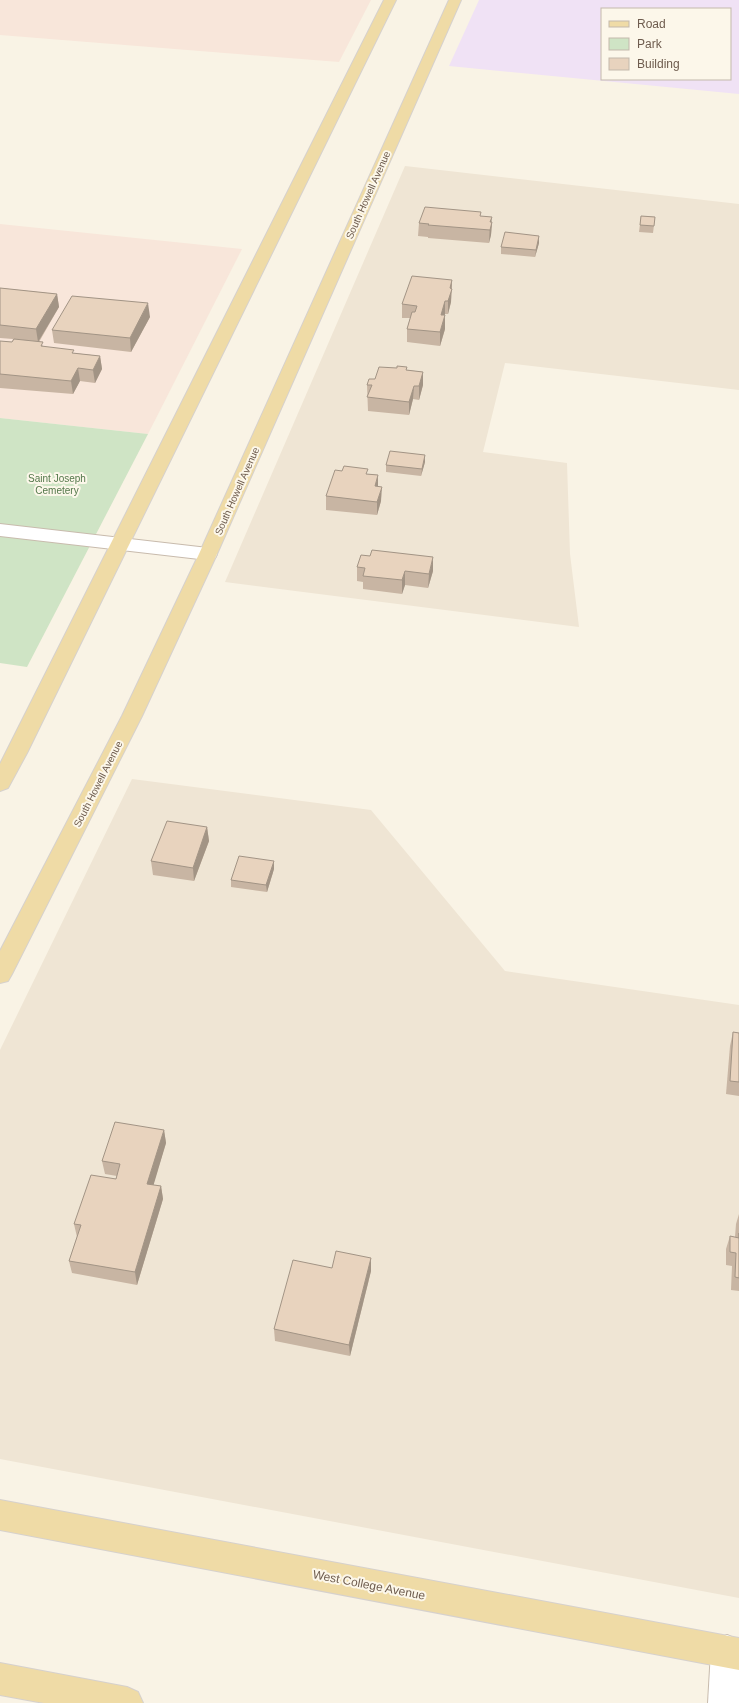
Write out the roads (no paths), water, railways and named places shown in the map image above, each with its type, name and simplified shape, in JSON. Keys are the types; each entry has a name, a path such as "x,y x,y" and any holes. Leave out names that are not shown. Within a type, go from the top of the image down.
{"main road":[{"path":"0,783 17,753 119,544 390,0"},
{"name":"South Howell Avenue","path":"0,974 132,716 208,554 455,0"},
{"name":"West College Avenue","path":"0,1516 733,1653"},
{"path":"0,1679 127,1703"}],"street":[{"path":"0,530 208,554"},
{"path":"724,1703 733,1653"}],"park label":[{"name":"Saint Joseph Cemetery","path":"57,484"}]}
